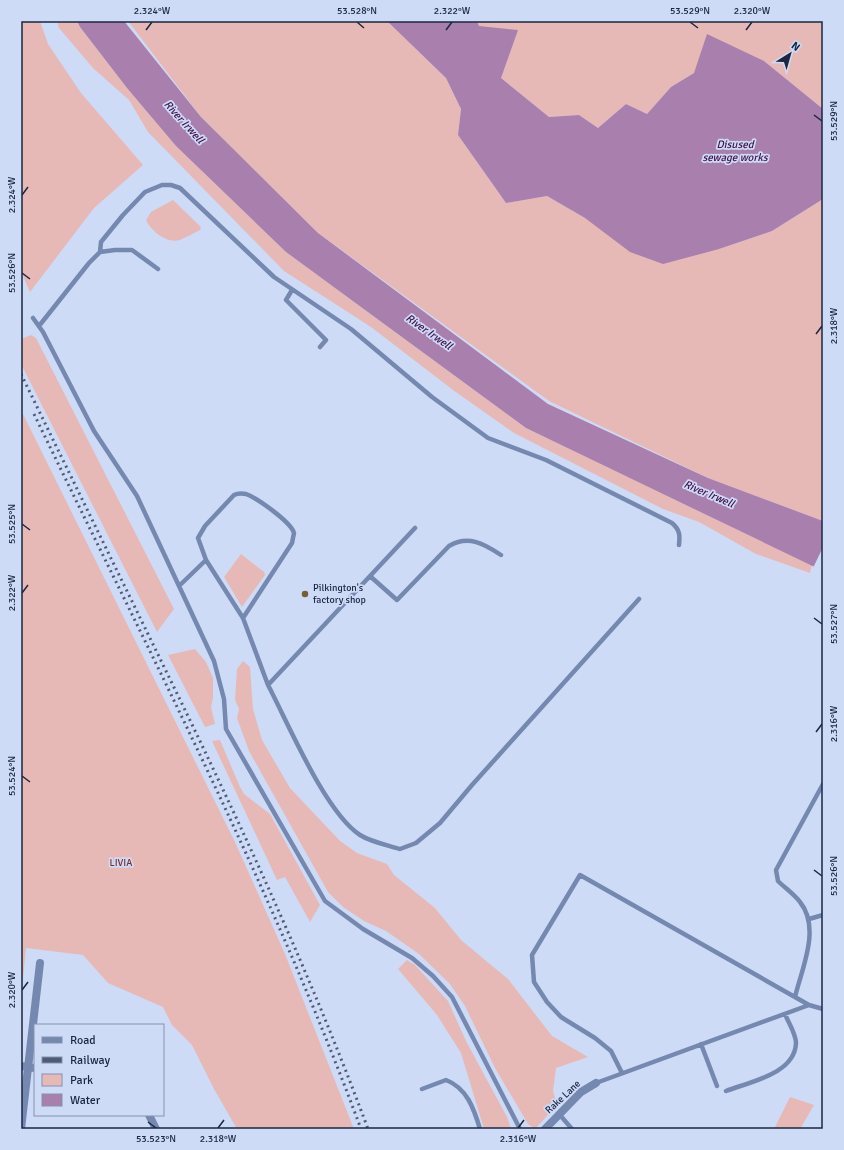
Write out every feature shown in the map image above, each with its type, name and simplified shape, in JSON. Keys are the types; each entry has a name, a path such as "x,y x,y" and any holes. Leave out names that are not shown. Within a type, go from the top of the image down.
{"street":[{"path":"21,1129 40,963"},
{"name":"Rake Lane","path":"545,1129 581,1092 596,1083"},
{"path":"150,1116 156,1129"}],"lane":[{"path":"39,326 89,263 100,252 102,242 123,215 145,192 162,185 171,185 180,188 274,277 351,329 432,397 488,438 546,460 672,523 678,528 680,534 679,545"},
{"path":"100,252 132,250 158,269"},
{"path":"292,290 286,300 326,340 320,347"},
{"path":"33,318 39,326 94,431 137,496 214,661 224,699 226,729 325,901 364,929 412,958 433,976 452,997 520,1129"},
{"path":"243,618 292,543 293,529 250,496 239,493 234,495 199,534 198,538 206,560 243,618 268,685 314,776 327,797 347,824 360,835 400,849 416,843 440,823 472,785 639,599"},
{"path":"268,685 414,528"},
{"path":"370,577 397,600 444,551 458,541 467,539 477,541 501,554"},
{"path":"179,586 206,560"},
{"path":"795,997 810,938 810,919 800,902 778,881 776,870 823,784"},
{"path":"622,1073 611,1051 595,1038 561,1017 547,1002 534,982 532,955 580,875 809,1005 823,1009"},
{"path":"810,919 823,915"},
{"path":"596,1083 809,1005"},
{"path":"726,1091 779,1070 791,1058 796,1042 785,1014"},
{"path":"701,1044 717,1086"},
{"path":"422,1089 446,1080 454,1083 469,1099 480,1129"},
{"path":"559,1114 572,1129"}],"green space":[{"path":"21,21 40,21 48,44 81,93 143,165 94,208 30,292 21,272"},
{"path":"57,21 77,21 127,88 176,146 286,252 526,428 812,565 810,573 756,554 699,522 663,509 514,433 453,390 371,327 284,271 148,132 129,100 93,68 59,28"},
{"path":"128,21 387,21 446,78 461,109 458,135 506,203 547,196 585,218 719,249 772,231 823,199 823,521 708,478 549,401 318,233 201,117"},
{"path":"477,21 823,21 823,109 764,61 694,73 671,87 647,114 626,104 598,128 579,115 549,117 501,78"},
{"path":"173,200 201,227 200,230 175,241 160,236 146,220 151,212"},
{"path":"31,335 36,338 174,609 157,632 21,364 21,339"},
{"name":"LIVIA","path":"21,410 235,842 285,954 354,1129 237,1129 214,1089 192,1045 172,1025 163,1007 108,983 83,955 26,948 21,999"},
{"path":"241,554 264,572 265,575 242,607 224,577"},
{"path":"195,649 206,662 213,678 213,698 211,707 215,724 205,727 168,655"},
{"path":"243,661 250,667 253,709 262,740 290,788 340,841 357,853 387,864 394,875 435,908 461,940 508,979 552,1036 588,1057 556,1068 553,1091 557,1105 535,1129 528,1124 495,1068 465,1006 450,984 419,954 386,931 364,921 343,907 328,892 249,751 237,718 239,709 235,700 237,669"},
{"path":"220,740 244,794 270,814 320,905 310,922 285,877 277,880 212,741"},
{"path":"407,960 415,965 448,1001 466,1041 507,1117 511,1129 484,1129 461,1053 437,1015 398,969"},
{"path":"790,1097 814,1105 800,1129 774,1129"}],"water":[{"name":"River Irwell","path":"77,21 124,21 201,117 318,233 548,404 708,478 823,521 823,571 526,428 286,252 176,146 127,88"},
{"name":"Disused sewage works","path":"387,21 477,21 479,26 518,30 501,78 549,117 579,115 598,128 626,104 647,114 671,87 694,73 707,34 764,61 823,109 823,199 772,231 719,249 663,264 630,252 585,218 547,196 506,203 458,135 461,109 446,78"}],"pier":[{"path":"823,547 823,573 813,568"}],"railway":[{"path":"21,374 186,712 259,866 305,970 368,1129"},
{"path":"34,414 164,679 248,857 288,947 361,1129"}],"place":[{"name":"Pilkington's factory shop","path":"305,594"}]}
